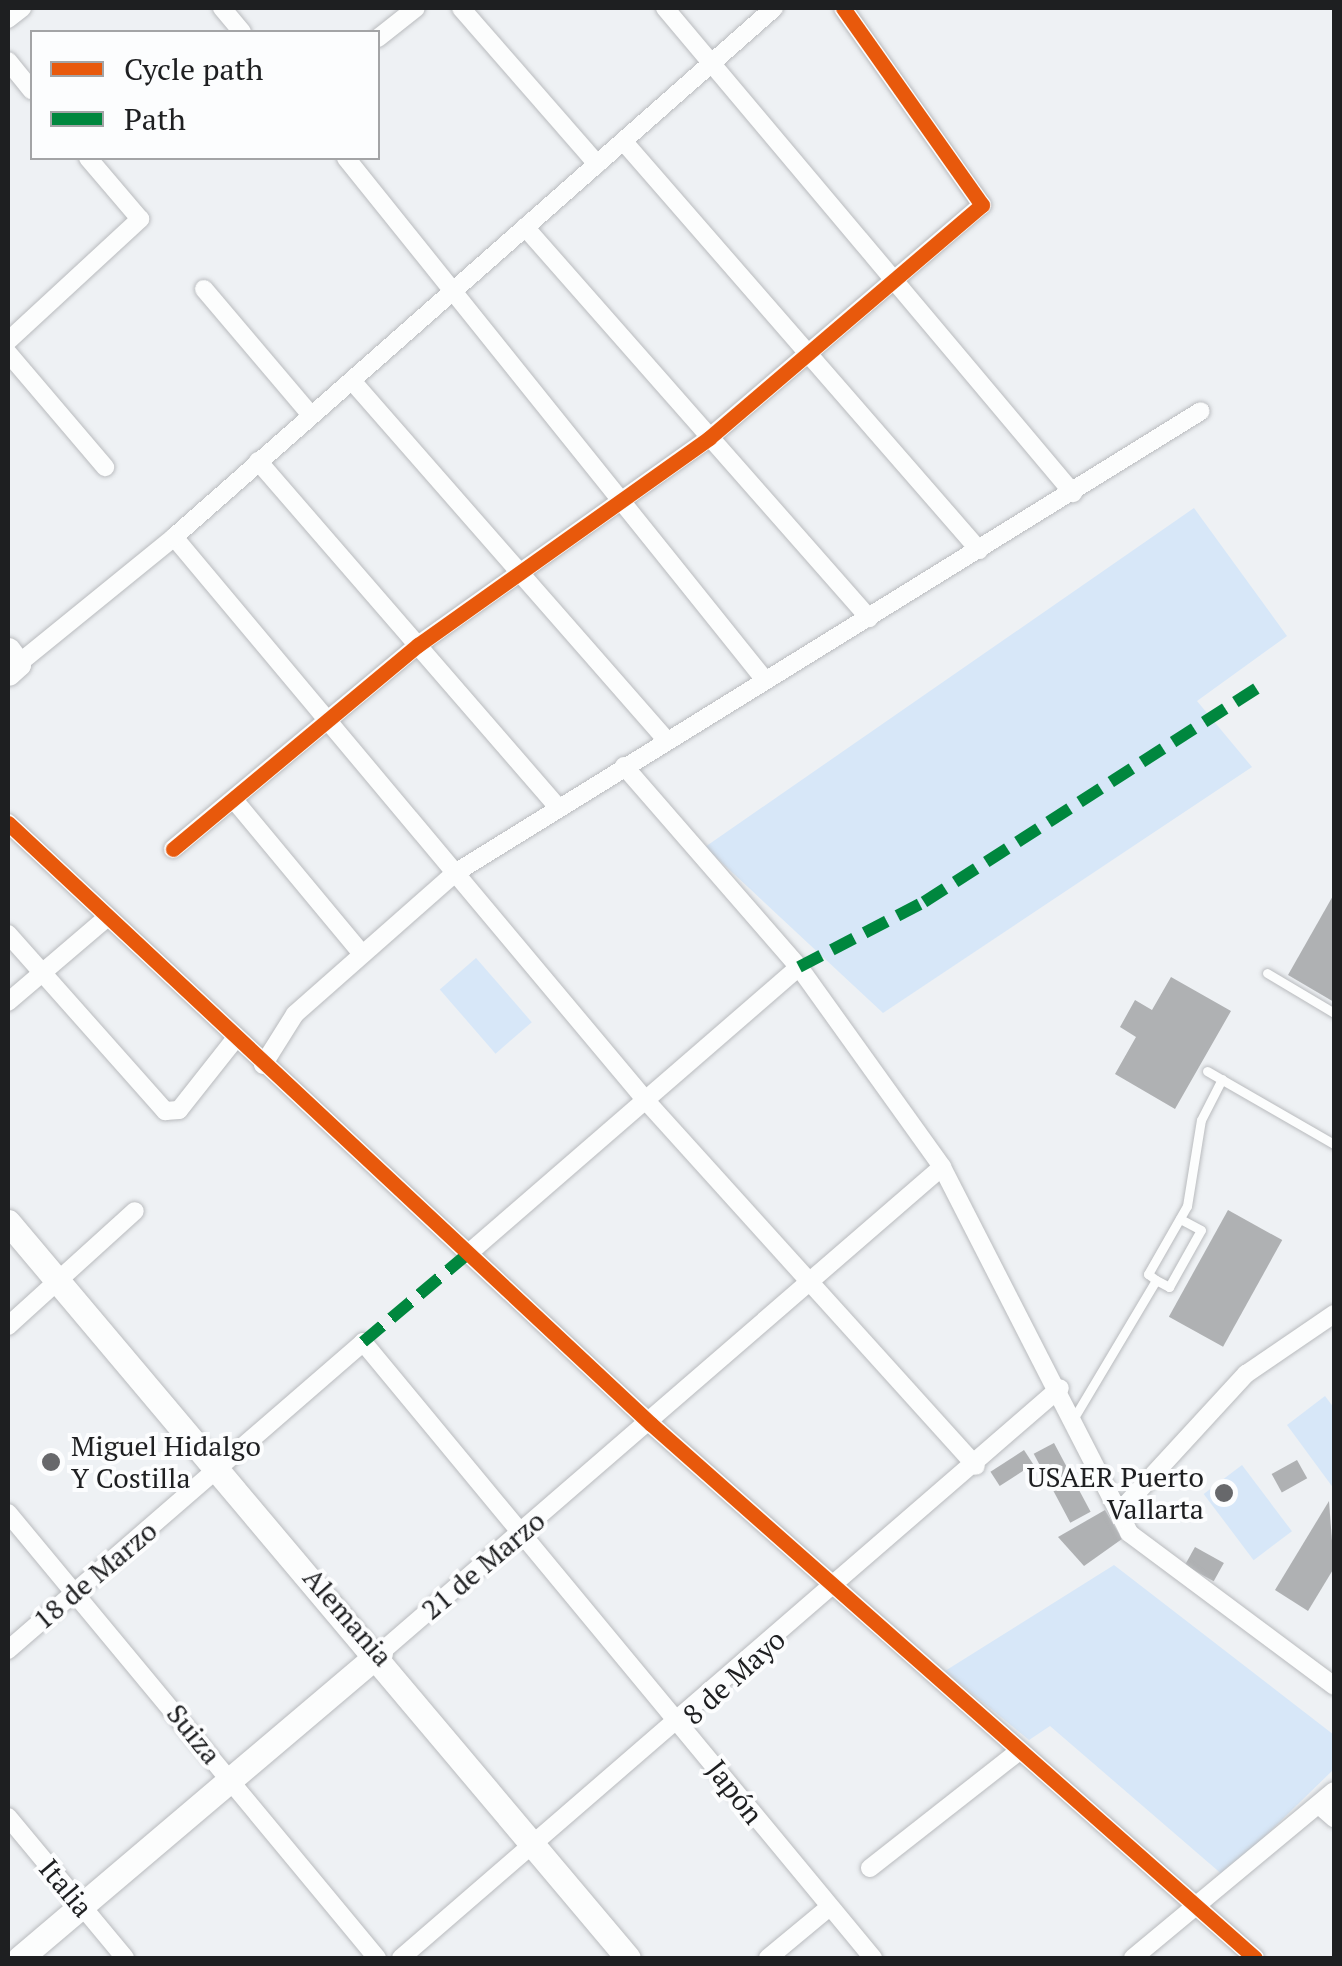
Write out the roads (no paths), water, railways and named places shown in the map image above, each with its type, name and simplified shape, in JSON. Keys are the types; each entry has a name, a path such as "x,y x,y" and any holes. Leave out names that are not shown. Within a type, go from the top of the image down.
{"street":[{"path":"8,20 22,8"},
{"path":"222,8 240,30"},
{"path":"380,36 416,8"},
{"path":"461,8 598,164"},
{"path":"665,8 899,278 1073,493"},
{"path":"11,662 174,538 774,8"},
{"path":"173,849 418,645 618,507 709,438 982,205 843,8"},
{"path":"8,61 30,88"},
{"path":"624,142 803,355 979,550"},
{"path":"8,342 140,220 90,160"},
{"path":"348,160 457,287 618,507 765,680"},
{"path":"526,227 869,618"},
{"path":"204,290 312,414"},
{"path":"8,354 105,467"},
{"path":"353,382 664,737"},
{"path":"263,1065 295,1014 455,874 664,737 869,618 1201,410"},
{"path":"258,461 557,806"},
{"path":"174,538 648,1103 976,1466"},
{"path":"624,766 798,967 942,1167 1075,1416 1120,1512 1144,1551 1334,1686"},
{"path":"235,801 362,954"},
{"path":"8,823 103,921 470,1252 651,1424 836,1585 1014,1754 1196,1903 1255,1958"},
{"path":"8,1002 103,921"},
{"path":"8,934 164,1111 179,1110 234,1039"},
{"path":"470,1252 648,1103 798,967"},
{"name":"21 de Marzo","path":"20,1958 651,1424 942,1167"},
{"path":"8,1326 135,1211"},
{"name":"Alemania","path":"8,1222 380,1653 628,1958"},
{"path":"1120,1512 1246,1374 1334,1314"},
{"name":"18 de Marzo","path":"8,1650 363,1342"},
{"name":"Japón","path":"363,1342 518,1535 682,1725 827,1909 872,1958"},
{"name":"8 de Mayo","path":"401,1958 682,1725 1060,1388"},
{"name":"Suiza","path":"8,1513 377,1958"},
{"path":"870,1868 1014,1754"},
{"path":"1134,1958 1334,1792"},
{"path":"1319,1805 1334,1818"},
{"name":"Italia","path":"8,1817 125,1958"},
{"path":"768,1958 827,1909"}],"lane":[{"path":"1267,973 1334,1014"},
{"path":"1208,1071 1334,1144"},
{"path":"1180,1219 1201,1230 1169,1288 1148,1274 1180,1219 1201,1120 1222,1079"},
{"path":"1075,1416 1156,1280"}],"place":[{"name":"Miguel Hidalgo Y Costilla","path":"51,1462"},
{"name":"USAER Puerto Vallarta","path":"1224,1493"}]}
